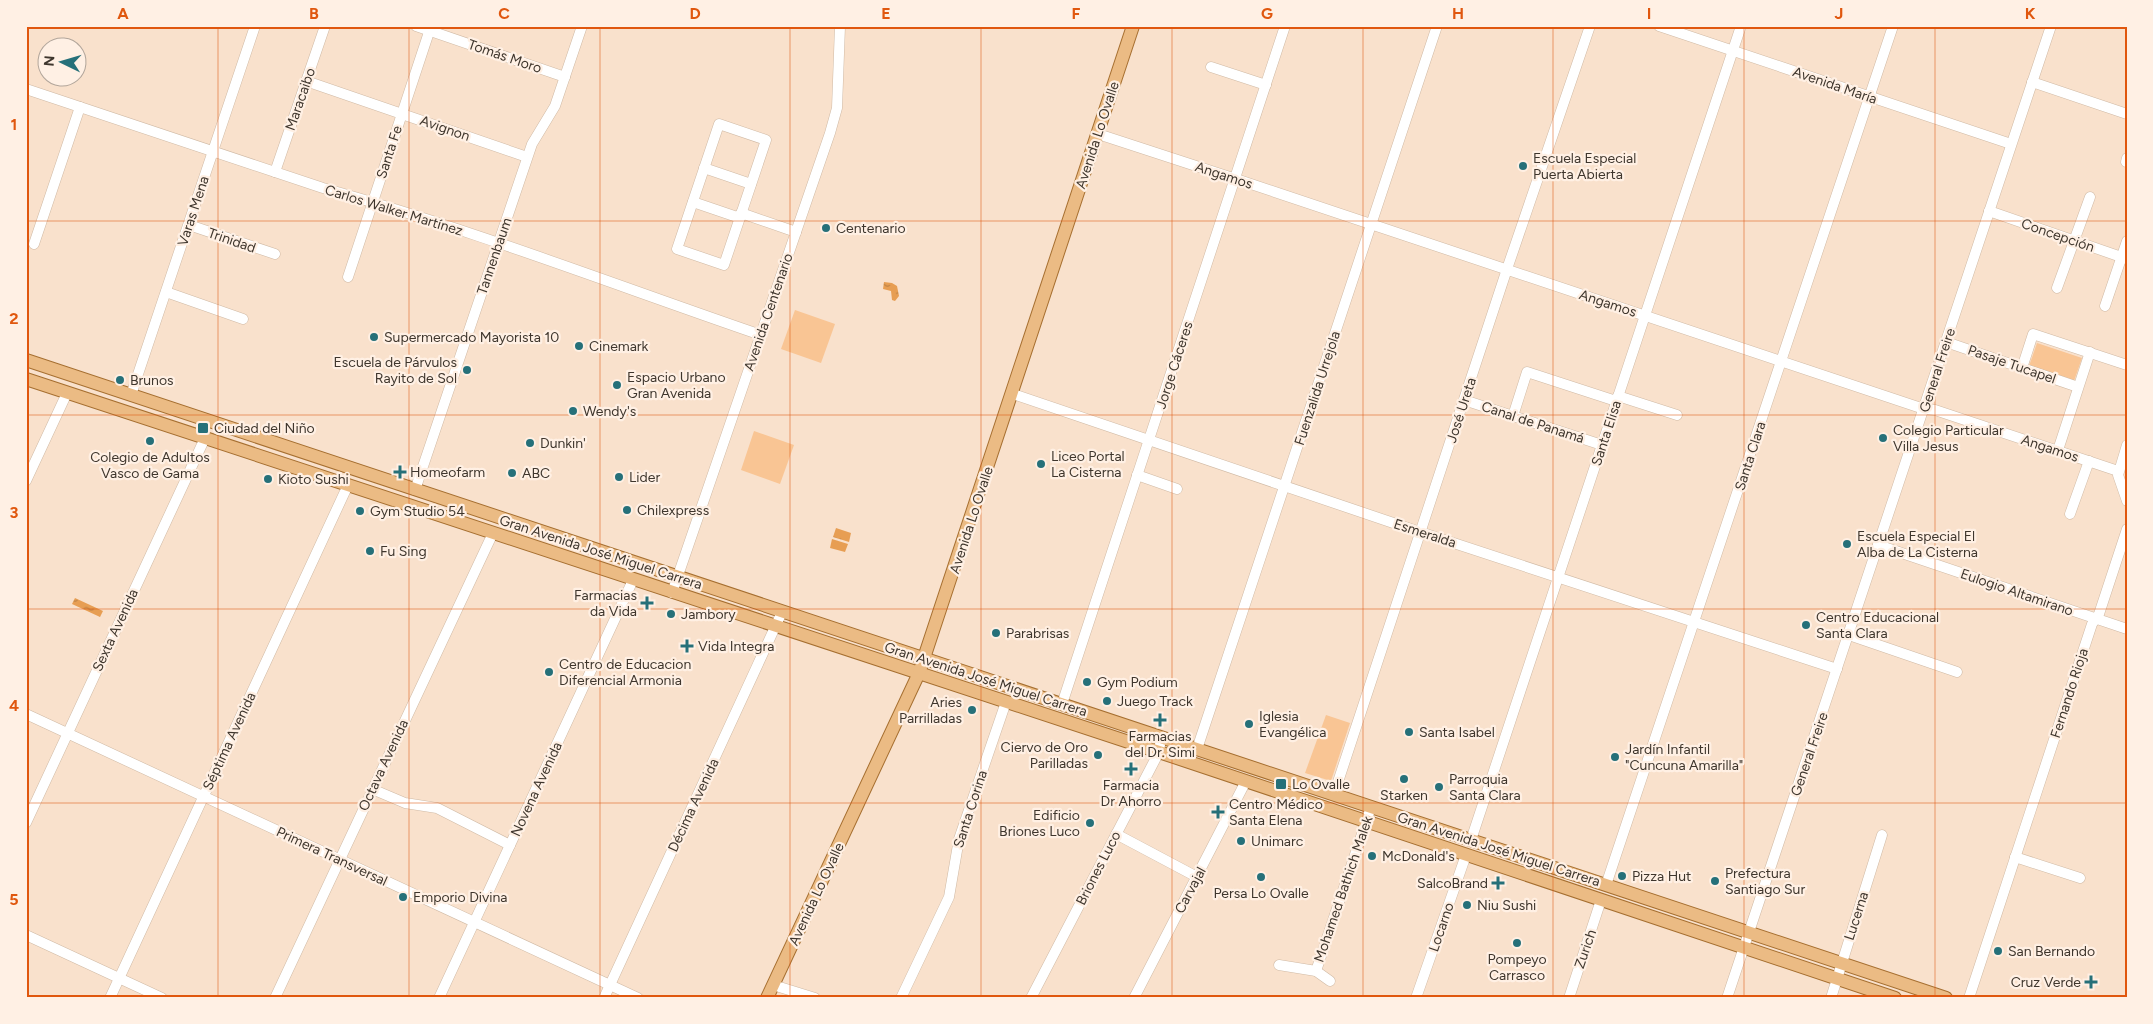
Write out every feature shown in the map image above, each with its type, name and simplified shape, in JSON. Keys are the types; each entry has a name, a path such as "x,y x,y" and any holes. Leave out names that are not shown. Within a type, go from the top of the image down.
{"main road":[{"name":"Avenida Lo Ovalle","path":"767,998 925,658 1133,26"},
{"name":"Gran Avenida José Miguel Carrera","path":"26,360 1946,998"},
{"name":"Gran Avenida José Miguel Carrera","path":"26,379 1159,752 1895,998"},
{"path":"108,406 124,402 131,395"},
{"path":"348,485 366,474"},
{"path":"1042,714 1052,712 1062,704"},
{"path":"1471,840 1472,857"}],"street":[{"name":"Varas Mena","path":"131,395 255,26"},
{"name":"Maracaibo","path":"275,172 325,26"},
{"name":"Tomás Moro","path":"416,26 430,28 565,77"},
{"name":"Tannenbaum","path":"415,490 535,137 552,111 582,26"},
{"name":"Avenida Centenario","path":"672,593 830,133 837,108 840,26"},
{"name":"Jorge Cáceres","path":"1062,704 1285,26"},
{"name":"Fuenzalida Urrejola","path":"1197,749 1437,26"},
{"name":"José Ureta","path":"1334,794 1507,269 1590,26"},
{"name":"Avenida María","path":"1659,26 2011,144"},
{"name":"Santa Elisa","path":"1471,840 1741,26"},
{"name":"Santa Clara","path":"1606,885 1893,26"},
{"name":"General Freire","path":"1727,998 2051,26"},
{"name":"Santa Fe","path":"348,277 430,28"},
{"path":"1211,67 1266,85"},
{"name":"Avignon","path":"306,81 528,157"},
{"path":"2032,82 2127,114"},
{"name":"Carlos Walker Martínez","path":"26,89 323,188 373,201 760,335"},
{"path":"34,244 80,107"},
{"path":"719,124 766,140 751,184 724,265 677,249 719,124"},
{"name":"Angamos","path":"1098,134 1235,178 1924,409 1935,410 2118,471"},
{"path":"704,168 751,184"},
{"path":"2057,288 2090,198"},
{"path":"693,202 796,232"},
{"name":"Concepción","path":"1989,212 2124,258"},
{"name":"Trinidad","path":"189,225 275,254"},
{"path":"2105,306 2124,258 2127,241"},
{"path":"166,292 243,319"},
{"path":"2022,368 2033,334 2127,365"},
{"name":"Pasaje Tucapel","path":"1946,342 2078,387"},
{"path":"2058,450 2090,352"},
{"path":"1513,416 1528,372 1677,415"},
{"path":"26,481 67,393"},
{"name":"Esmeralda","path":"1013,394 1420,532 1838,669"},
{"name":"Canal de Panamá","path":"1464,400 1602,445"},
{"name":"Sexta Avenida","path":"26,823 205,438"},
{"path":"2127,444 2118,471 2119,480 2127,500"},
{"path":"2070,514 2089,461"},
{"path":"1137,475 1178,489"},
{"name":"Séptima Avenida","path":"110,998 348,485"},
{"name":"Fernando Rioja","path":"1969,998 2092,624 2099,614 2127,529"},
{"name":"Octava Avenida","path":"275,998 338,860 493,534"},
{"name":"Eulogio Altamirano","path":"1878,545 2127,629"},
{"name":"Novena Avenida","path":"439,998 633,580"},
{"name":"Décima Avenida","path":"604,998 782,612"},
{"path":"1849,635 1957,672"},
{"name":"Santa Corina","path":"900,998 949,898 959,839 1006,702"},
{"name":"Primera Transversal","path":"26,714 638,998"},
{"name":"Briones Luco","path":"1031,998 1159,752 1162,737"},
{"name":"Carvajal","path":"1134,998 1246,781"},
{"path":"372,789 405,803 437,808 510,844"},
{"name":"Mohamed Bathich Malek","path":"1316,971 1371,806"},
{"path":"1116,834 1197,877"},
{"name":"Lucerna","path":"1831,998 1882,835"},
{"name":"Locarno","path":"1416,998 1472,857"},
{"path":"2015,857 2080,878"},
{"name":"Zurich","path":"1569,998 1602,900"},
{"path":"26,935 162,998"},
{"name":"Mohamed Bathich Malek","path":"1279,965 1316,971 1330,982"},
{"path":"773,985 815,998"}],"shaded area":[{"path":"795,310 835,324 821,363 781,349"},
{"path":"2037,343 2082,358 2074,381 2029,366"},
{"path":"754,431 794,445 780,484 741,470"},
{"path":"1326,715 1350,723 1331,781 1305,773"}],"water":[{"path":"884,282 897,286 899,296 895,301 892,300 891,291 883,289"},
{"path":"836,528 851,533 849,542 833,537"},
{"path":"832,539 848,544 845,552 830,548"},
{"path":"75,598 103,611 100,617 72,604"}],"place":[{"name":"Escuela Especial Puerta Abierta","path":"1523,166"},
{"name":"Centenario","path":"826,228"},
{"name":"Supermercado Mayorista 10","path":"374,337"},
{"name":"Cinemark","path":"579,346"},
{"name":"Escuela de Párvulos Rayito de Sol","path":"467,370"},
{"name":"Brunos","path":"120,380"},
{"name":"Espacio Urbano Gran Avenida","path":"617,385"},
{"name":"Wendy's","path":"573,411"},
{"name":"Ciudad del Niño","path":"203,428"},
{"name":"Colegio Particular Villa Jesus","path":"1883,438"},
{"name":"Colegio de Adultos Vasco de Gama","path":"150,441"},
{"name":"Dunkin'","path":"530,443"},
{"name":"Liceo Portal La Cisterna","path":"1041,464"},
{"name":"Homeofarm","path":"400,472"},
{"name":"ABC","path":"512,473"},
{"name":"Lider","path":"619,477"},
{"name":"Kioto Sushi","path":"268,479"},
{"name":"Chilexpress","path":"627,510"},
{"name":"Gym Studio 54","path":"360,511"},
{"name":"Escuela Especial El Alba de La Cisterna","path":"1847,544"},
{"name":"Fu Sing","path":"370,551"},
{"name":"Farmacias da Vida","path":"647,603"},
{"name":"Jambory","path":"671,614"},
{"name":"Centro Educacional Santa Clara","path":"1806,625"},
{"name":"Parabrisas","path":"996,633"},
{"name":"Vida Integra","path":"687,646"},
{"name":"Centro de Educacion Diferencial Armonia","path":"549,672"},
{"name":"Gym Podium","path":"1087,682"},
{"name":"Juego Track","path":"1107,701"},
{"name":"Aries Parrilladas","path":"972,710"},
{"name":"Farmacias del Dr. Simi","path":"1160,720"},
{"name":"Iglesia Evangélica","path":"1249,724"},
{"name":"Santa Isabel","path":"1409,732"},
{"name":"Ciervo de Oro Parilladas","path":"1098,755"},
{"name":"Jardín Infantil \"Cuncuna Amarilla\"","path":"1615,757"},
{"name":"Farmacia Dr Ahorro","path":"1131,769"},
{"name":"Starken","path":"1404,779"},
{"name":"Lo Ovalle","path":"1281,784"},
{"name":"Parroquia Santa Clara","path":"1439,787"},
{"name":"Centro Médico Santa Elena","path":"1218,812"},
{"name":"Edificio Briones Luco","path":"1090,823"},
{"name":"Unimarc","path":"1241,841"},
{"name":"McDonald's","path":"1372,856"},
{"name":"Pizza Hut","path":"1622,876"},
{"name":"Persa Lo Ovalle","path":"1261,877"},
{"name":"Prefectura Santiago Sur","path":"1715,881"},
{"name":"SalcoBrand","path":"1498,883"},
{"name":"Emporio Divina","path":"403,897"},
{"name":"Niu Sushi","path":"1467,905"},
{"name":"Pompeyo Carrasco","path":"1517,943"},
{"name":"San Bernando","path":"1998,951"},
{"name":"Cruz Verde","path":"2091,982"}]}
